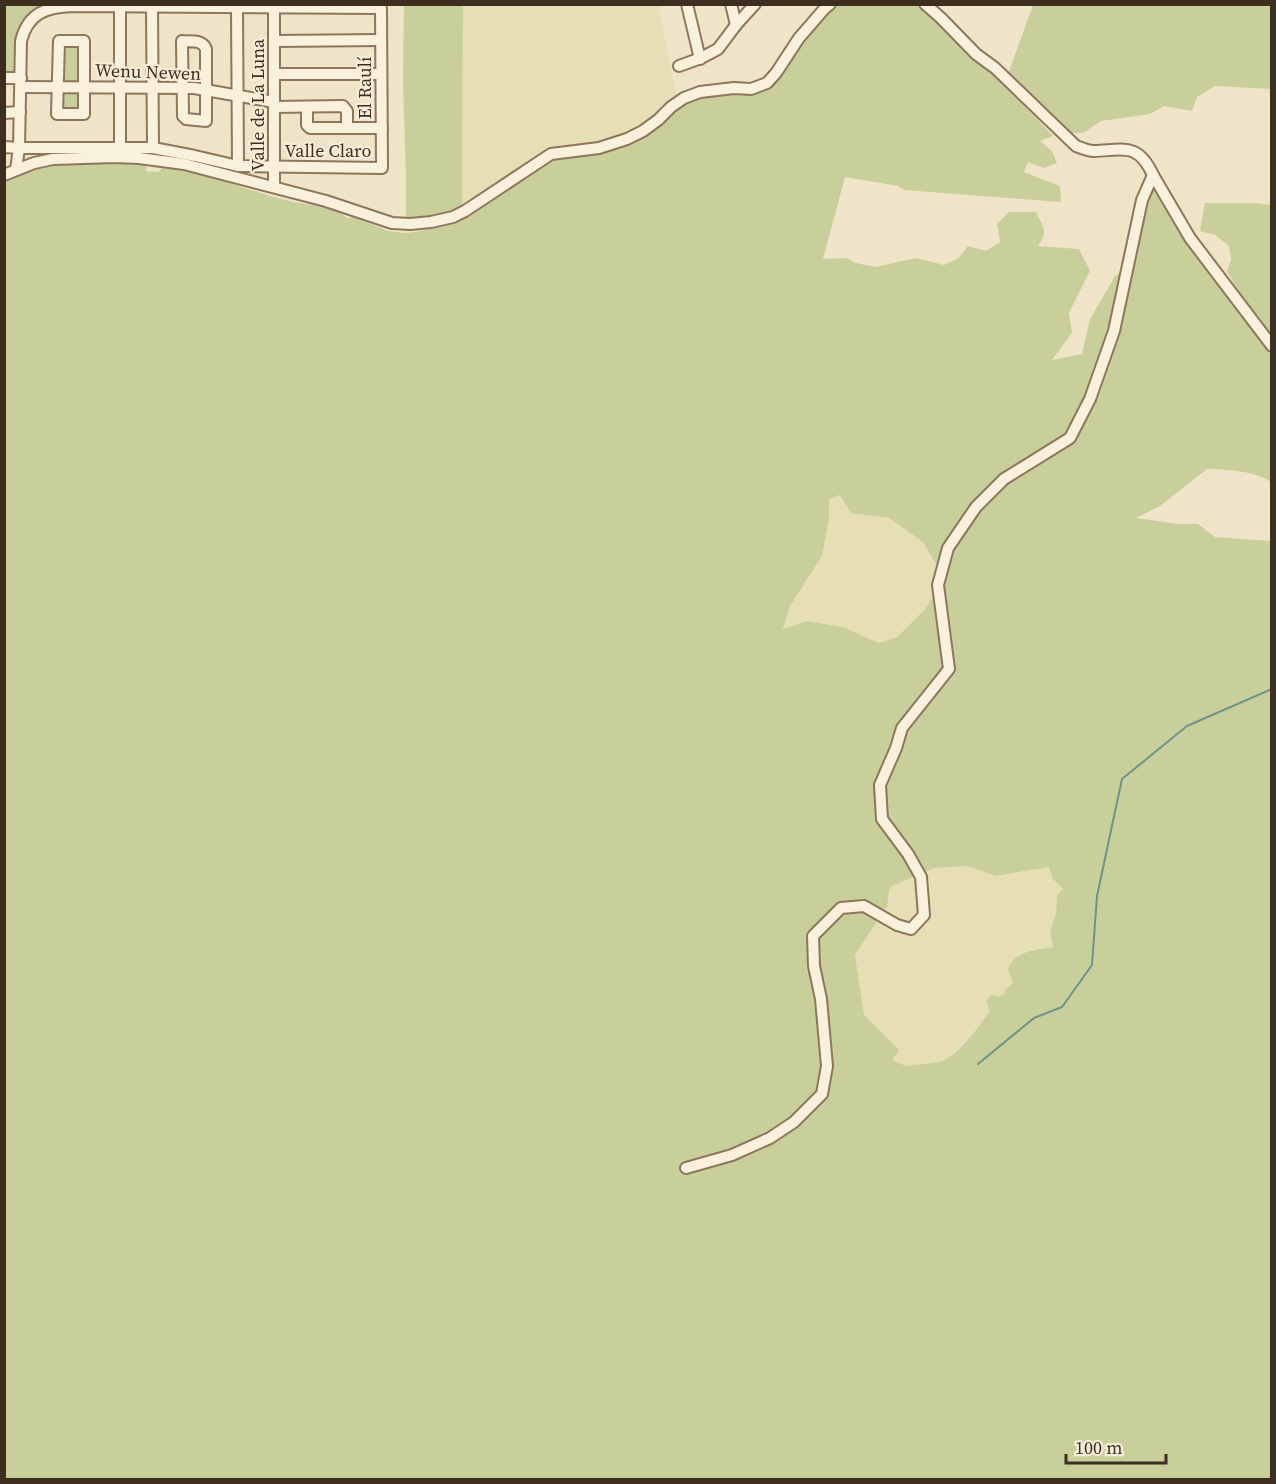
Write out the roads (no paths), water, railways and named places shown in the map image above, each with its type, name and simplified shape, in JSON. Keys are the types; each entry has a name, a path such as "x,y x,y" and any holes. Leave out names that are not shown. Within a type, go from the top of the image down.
{"street":[{"path":"687,4 700,59"},
{"path":"731,4 736,25"},
{"path":"679,66 700,59 718,49 755,4"},
{"path":"4,147 117,152 184,164 326,201 392,223 419,224 453,217 465,211 551,154 599,148 627,139 643,131 684,98 700,92 734,88 751,89 767,82 776,73 799,38 830,4"},
{"path":"925,4 1076,146 1091,151 1120,148 1143,158 1190,238 1272,346"},
{"path":"16,170 19,148 21,41 28,25 40,13 57,6 73,5 290,8"},
{"path":"117,152 120,5"},
{"path":"152,6 153,148"},
{"path":"4,175 53,159 153,148 238,166 237,7"},
{"name":"Valle de La Luna","path":"274,8 274,187"},
{"name":"Valle de La Luna","path":"274,23 290,8"},
{"name":"El Raulí","path":"290,8 381,8 382,168"},
{"path":"274,41 381,40"},
{"path":"59,41 84,41 84,87 84,114 57,114 59,41"},
{"path":"182,41 200,42 206,49 206,121 186,119 183,116 182,88 182,41"},
{"path":"274,74 381,74"},
{"name":"Wenu Newen","path":"4,78 57,87 152,87 206,90 274,105 344,107 347,111 347,128"},
{"path":"307,107 307,125 310,128 382,128"},
{"path":"4,113 20,112"},
{"name":"Valle Claro","path":"238,166 382,168"},
{"path":"686,1168 732,1155 770,1138 794,1122 822,1094 827,1066 821,999 814,966 813,936 841,908 864,906 897,925 911,929 924,915 921,877 908,854 882,819 880,785 902,728 949,669 938,585 948,548 976,507 1004,479 1070,438 1090,399 1114,331 1142,200 1153,175"}],"waterway":[{"path":"978,1064 1034,1018 1062,1007 1092,965 1097,896 1122,779 1187,726 1272,689"}]}
